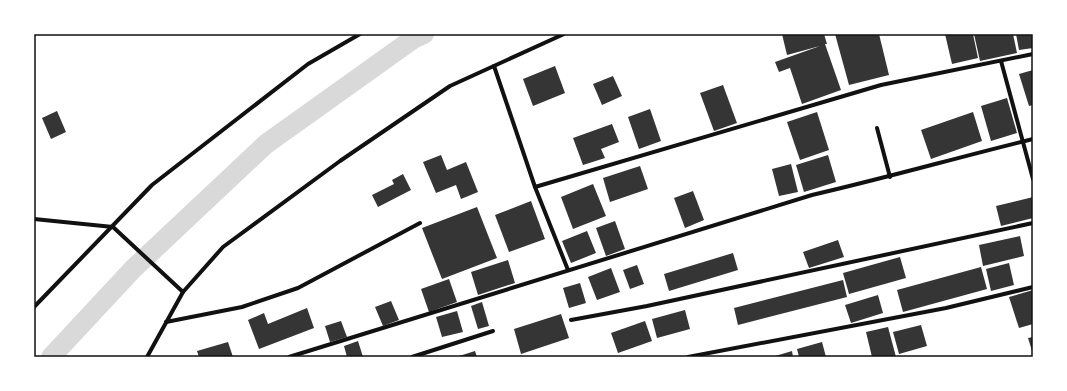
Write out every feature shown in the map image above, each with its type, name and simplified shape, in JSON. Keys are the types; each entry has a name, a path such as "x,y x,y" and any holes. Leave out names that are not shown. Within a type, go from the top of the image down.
{"street":[{"path":"34,308 152,185 257,102 308,64 360,34"},
{"path":"147,357 183,292 223,247 303,188 450,86 564,34"},
{"path":"535,187 881,85 1033,54"},
{"path":"1001,61 1033,179"},
{"path":"494,66 535,187 568,270"},
{"path":"877,128 890,177"},
{"path":"289,357 812,195 890,177 914,168 1033,139"},
{"path":"34,219 113,226 183,292"},
{"path":"166,322 242,307 298,288 420,223"},
{"path":"571,320 663,303 1033,223"},
{"path":"688,357 946,308 1033,288"},
{"path":"412,357 493,331"}],"building":[{"path":"782,34 824,34 827,44 825,44 841,90 802,104 790,68 779,72 775,62 820,46 787,55"},
{"path":"835,34 879,34 889,75 849,85"},
{"path":"945,34 973,34 978,58 952,64"},
{"path":"974,34 1013,34 1017,53 980,61"},
{"path":"1016,34 1033,34 1033,48 1019,50"},
{"path":"555,66 565,93 533,106 523,79"},
{"path":"1033,70 1033,105 1029,106 1019,74"},
{"path":"613,76 622,96 602,105 593,84"},
{"path":"723,85 737,123 714,131 700,93"},
{"path":"1007,98 1017,133 991,141 981,106"},
{"path":"650,109 661,141 639,149 628,117"},
{"path":"57,111 66,132 51,139 42,118"},
{"path":"817,112 829,150 800,160 787,122"},
{"path":"973,112 982,141 931,159 921,130"},
{"path":"612,124 619,142 601,149 605,158 583,165 573,138"},
{"path":"441,155 447,170 466,162 478,192 461,199 456,185 436,193 423,162"},
{"path":"828,155 836,182 804,192 796,165"},
{"path":"791,164 798,192 779,196 772,169"},
{"path":"640,166 648,189 610,202 603,178"},
{"path":"403,174 411,190 378,207 372,195 394,184 392,180"},
{"path":"593,184 606,216 573,229 561,197"},
{"path":"693,191 704,220 685,228 674,198"},
{"path":"1033,197 1033,218 1001,226 996,206"},
{"path":"531,201 545,239 509,252 495,215"},
{"path":"477,207 497,258 442,279 422,228"},
{"path":"615,221 625,249 606,256 596,228"},
{"path":"587,231 596,253 571,263 562,241"},
{"path":"1020,236 1024,256 983,266 979,245"},
{"path":"838,240 844,257 809,268 803,252"},
{"path":"733,253 738,270 669,291 664,274"},
{"path":"900,257 906,278 849,294 843,273"},
{"path":"508,260 515,283 478,295 471,272"},
{"path":"1009,263 1014,285 991,291 986,269"},
{"path":"637,265 644,284 630,289 623,270"},
{"path":"981,267 987,289 903,312 897,290"},
{"path":"611,268 620,292 597,300 588,277"},
{"path":"449,279 457,302 429,312 421,289"},
{"path":"843,280 847,297 738,325 734,308"},
{"path":"580,283 586,303 569,308 563,288"},
{"path":"1033,290 1033,324 1019,328 1009,297"},
{"path":"878,295 883,313 851,323 845,305"},
{"path":"391,301 399,320 383,326 375,307"},
{"path":"482,302 489,326 478,329 471,306"},
{"path":"307,308 314,328 259,349 248,320 264,313 268,324"},
{"path":"685,310 690,329 657,338 652,319"},
{"path":"457,311 463,332 442,337 436,317"},
{"path":"561,314 569,338 521,354 514,329"},
{"path":"341,321 347,337 330,342 325,326"},
{"path":"645,321 652,341 618,353 611,333"},
{"path":"921,325 927,346 899,354 893,332"},
{"path":"888,327 896,357 872,357 866,332"},
{"path":"1033,337 1033,354 1028,338"},
{"path":"358,341 363,357 347,357 344,346"},
{"path":"228,342 233,357 199,357 197,351"},
{"path":"822,342 826,357 799,357 797,349"},
{"path":"475,351 477,357 456,357"},
{"path":"792,351 793,357 772,357"}],"waterway":[{"path":"51,357 133,269 266,144 413,39 424,34"}]}
